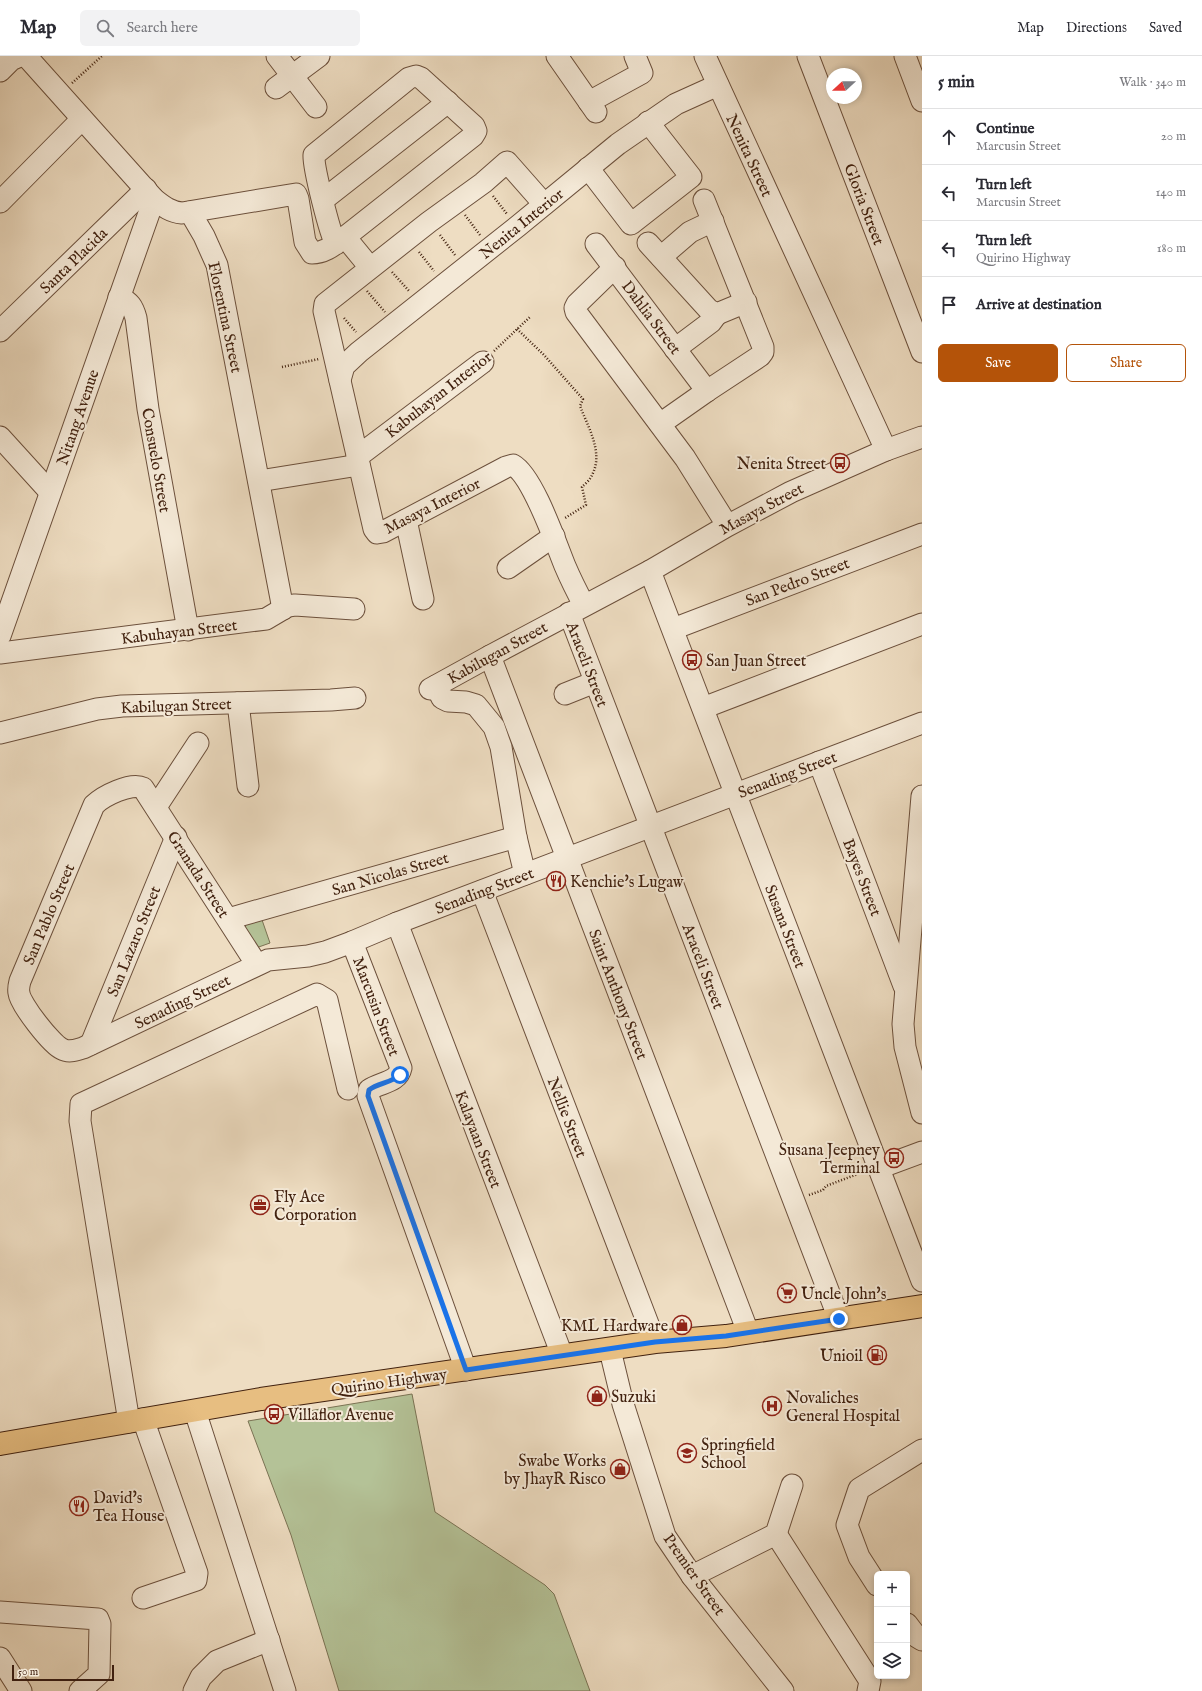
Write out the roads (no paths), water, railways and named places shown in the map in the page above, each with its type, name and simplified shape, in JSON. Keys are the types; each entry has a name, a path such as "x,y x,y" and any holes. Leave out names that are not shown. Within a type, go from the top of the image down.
{"main road":[{"name":"Quirino Highway","path":"0,1444 261,1399 562,1355 610,1350 655,1342 748,1332 922,1306"}],"street":[{"path":"0,71 11,60 20,56"},
{"path":"24,56 27,57 150,194 166,209 174,212 190,212 296,194 305,242 312,253 326,251 341,240 473,136 476,131 474,126 448,102 421,78 416,76 409,78 314,155 332,236 341,240 369,269 456,204 507,162 544,204"},
{"path":"277,56 316,107"},
{"path":"276,88 319,56"},
{"path":"557,56 592,107 642,73 635,56"},
{"name":"Nenita Street","path":"705,56 886,450"},
{"name":"Gloria Street","path":"808,56 922,352"},
{"path":"905,56 922,101"},
{"name":"Nenita Interior","path":"340,380 344,366 367,345 491,248 588,168 648,122 676,104 718,85"},
{"path":"323,200 448,102"},
{"path":"0,202 82,119"},
{"path":"588,168 631,224 635,221 691,177 648,122"},
{"name":"Nitang Avenue","path":"0,636 119,297 150,194"},
{"name":"Santa Placida","path":"0,331 150,194"},
{"path":"660,424 706,391 760,356 763,352 763,347 746,302 704,200"},
{"name":"Florentina Street","path":"190,212 204,236 217,265 283,610"},
{"path":"713,221 655,250 709,310 717,314"},
{"name":"Dahlia Street","path":"596,244 615,267 706,391"},
{"path":"615,267 577,304 575,308 576,312 685,458 725,521"},
{"name":"Masaya Interior","path":"369,269 327,303 324,311 374,529 377,533 383,532 492,474 513,465 518,468 524,476 552,532 571,580 577,609"},
{"name":"Consuelo Street","path":"119,297 129,302 133,308 136,318 149,416 188,630"},
{"path":"675,349 711,322 717,314 746,302"},
{"name":"Kabuhayan Interior","path":"259,481 358,461 483,362"},
{"name":"Masaya Street","path":"650,572 725,521 886,450 922,437"},
{"path":"4,450 50,492"},
{"path":"406,520 423,599"},
{"path":"508,568 552,532"},
{"name":"San Pedro Street","path":"673,629 922,534"},
{"name":"Kabilugan Street","path":"516,837 500,747 494,727 476,705 466,702 448,701 442,698 433,688 577,609 650,572"},
{"name":"Susana Street","path":"650,572 922,1281"},
{"name":"Kabuhayan Street","path":"0,653 266,619 288,606 302,604 354,609"},
{"name":"Araceli Street","path":"577,609 598,688 839,1319"},
{"path":"703,708 922,624"},
{"name":"Saint Anthony Street","path":"490,656 748,1332"},
{"path":"572,699 598,688"},
{"name":"Kabilugan Street","path":"0,733 97,709 122,706 355,698"},
{"path":"238,703 248,786"},
{"name":"Senading Street","path":"82,1048 268,960 308,956 352,942 397,923 650,826 819,762 921,726"},
{"path":"156,807 198,743"},
{"name":"Bayes Street","path":"819,762 906,992"},
{"name":"Granada Street","path":"138,785 143,788 176,837 257,965"},
{"name":"San Pablo Street","path":"82,1048 63,1050 56,1046 24,1007 18,993 19,986 94,805 105,796 138,785"},
{"path":"922,796 903,1024 905,1047 922,1113"},
{"name":"San Lazaro Street","path":"82,1048 176,837"},
{"path":"516,837 525,874"},
{"name":"San Nicolas Street","path":"228,919 516,837"},
{"name":"Nellie Street","path":"482,891 655,1342"},
{"name":"Kalayaan Street","path":"397,923 562,1355"},
{"name":"Marcusin Street","path":"352,942 401,1068 400,1075 373,1087 369,1090 368,1096 466,1370"},
{"path":"143,1598 196,1580 197,1573 136,1420 80,1121 81,1104 317,994 327,1000 348,1089"},
{"path":"879,1167 922,1152"},
{"name":"Premier Street","path":"610,1350 623,1404 665,1536 692,1576 782,1691"},
{"path":"195,1411 285,1691"},
{"path":"874,1580 859,1557 847,1525 859,1489 922,1450"},
{"path":"692,1576 776,1534 792,1485"},
{"path":"776,1534 870,1681 868,1691"},
{"path":"0,1612 98,1619 100,1624 99,1674 80,1691"},
{"path":"910,1628 917,1637 922,1640"},
{"path":"194,1691 201,1677 217,1661 269,1640"},
{"path":"0,1658 21,1691"}],"place":[{"name":"Nenita Street","path":"840,463"},
{"name":"San Juan Street","path":"692,660"},
{"name":"Kenchie's Lugaw","path":"556,881"},
{"name":"Susana Jeepney Terminal","path":"894,1158"},
{"name":"Fly Ace Corporation","path":"260,1205"},
{"name":"Uncle John's","path":"787,1293"},
{"name":"KML Hardware","path":"682,1325"},
{"name":"Unioil","path":"877,1355"},
{"name":"Suzuki","path":"597,1396"},
{"name":"Novaliches General Hospital","path":"772,1406"},
{"name":"Villaflor Avenue","path":"274,1414"},
{"name":"Springfield School","path":"687,1453"},
{"name":"Swabe Works by JhayR Risco","path":"620,1469"},
{"name":"David's Tea House","path":"79,1506"}]}
